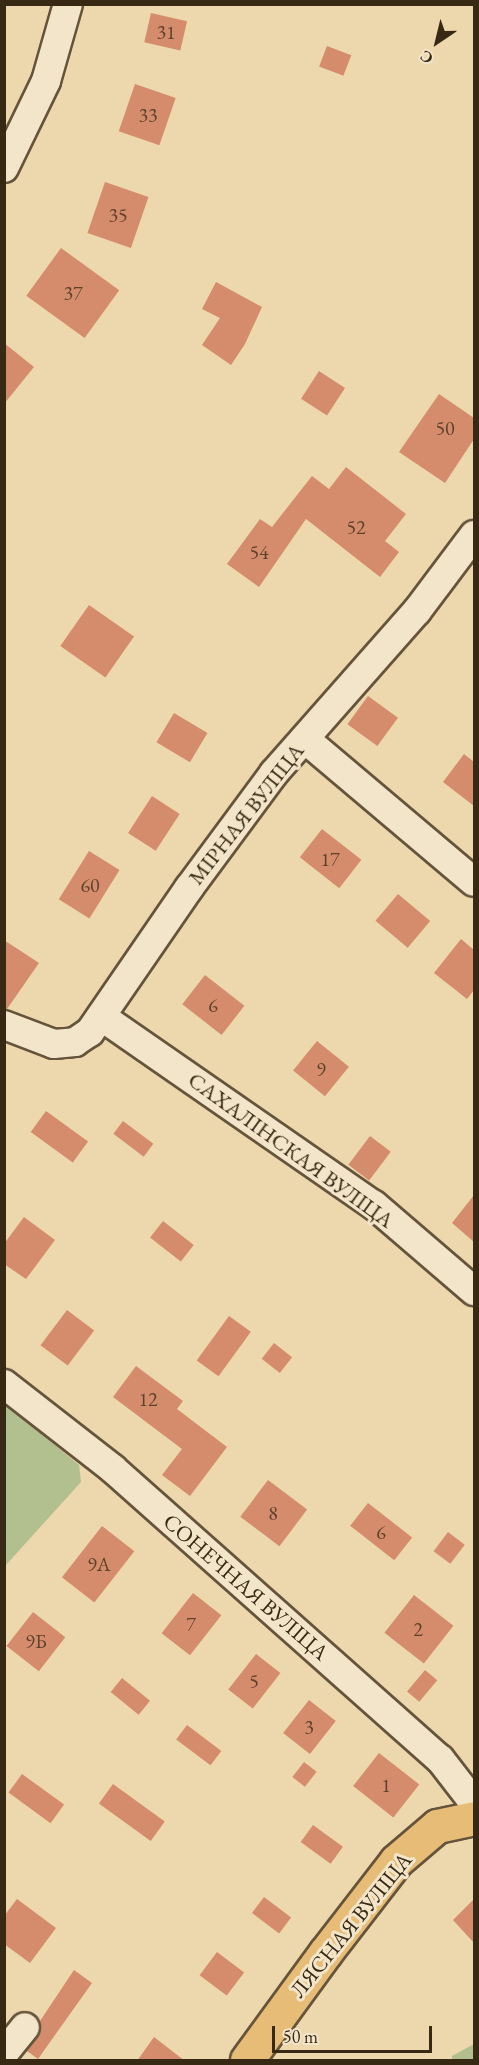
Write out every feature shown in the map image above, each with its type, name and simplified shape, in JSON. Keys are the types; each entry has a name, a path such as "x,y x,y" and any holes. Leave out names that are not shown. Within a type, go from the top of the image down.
{"main road":[{"name":"ЛЯСНАЯ ВУЛІЦА","path":"248,2061 325,1953 396,1861 437,1826 474,1818"}],"street":[{"path":"4,168 46,81 68,4"},
{"name":"МІРНАЯ ВУЛІЦА","path":"4,1025 54,1044 75,1042 90,1032 202,870 274,773 417,612 474,535"},
{"path":"305,739 474,882"},
{"name":"САХАЛІНСКАЯ ВУЛІЦА","path":"102,1017 374,1205 474,1291"},
{"name":"СОНЕЧНАЯ ВУЛІЦА","path":"4,1384 113,1469 440,1759 474,1803"},
{"path":"4,2053 25,2027"}],"green space":[{"path":"4,1403 79,1465 81,1482 5,1566"},
{"path":"474,2044 474,2060 452,2060 452,2056"}],"building":[{"path":"151,13 187,21 180,51 144,42"},
{"path":"327,46 351,55 343,76 319,67"},
{"path":"135,84 176,98 159,145 119,131"},
{"path":"105,182 148,197 131,248 87,233"},
{"path":"61,248 119,290 85,338 26,296"},
{"path":"216,282 262,307 245,344 231,365 202,345 220,318 202,309"},
{"path":"4,343 34,367 4,404"},
{"path":"319,371 345,388 327,416 301,399"},
{"path":"439,394 474,418 474,439 445,483 399,452"},
{"path":"346,467 406,514 385,541 399,552 380,577 306,519 259,587 227,564 260,519 272,527 312,476 329,489"},
{"path":"89,605 134,637 105,678 60,646"},
{"path":"368,696 398,718 377,746 347,724"},
{"path":"174,713 207,733 190,762 156,742"},
{"path":"464,754 474,762 474,806 443,782"},
{"path":"152,796 180,814 156,851 128,833"},
{"path":"322,829 361,860 339,888 300,857"},
{"path":"89,851 120,870 89,918 59,899"},
{"path":"398,894 430,921 408,948 376,921"},
{"path":"461,939 474,950 474,990 467,999 434,973"},
{"path":"4,940 39,963 7,1009 4,1009"},
{"path":"205,975 244,1006 222,1035 182,1004"},
{"path":"317,1041 349,1067 325,1096 293,1071"},
{"path":"46,1111 88,1142 73,1163 31,1132"},
{"path":"123,1121 153,1144 144,1157 113,1134"},
{"path":"370,1136 391,1152 369,1180 348,1165"},
{"path":"474,1195 474,1242 452,1223"},
{"path":"24,1217 55,1240 26,1279 4,1264 4,1244"},
{"path":"163,1221 194,1245 181,1262 150,1238"},
{"path":"67,1310 94,1330 68,1366 41,1345"},
{"path":"229,1316 251,1332 219,1376 197,1360"},
{"path":"274,1343 292,1357 280,1373 262,1359"},
{"path":"136,1366 183,1401 177,1409 227,1447 190,1496 162,1475 182,1449 113,1397"},
{"path":"268,1480 307,1509 279,1546 240,1517"},
{"path":"368,1503 412,1537 394,1560 350,1526"},
{"path":"102,1526 134,1551 94,1602 62,1577"},
{"path":"448,1532 465,1545 450,1564 434,1551"},
{"path":"193,1593 221,1615 190,1655 162,1633"},
{"path":"414,1595 453,1626 424,1664 384,1633"},
{"path":"33,1612 65,1637 39,1671 7,1646"},
{"path":"256,1654 280,1673 253,1709 228,1689"},
{"path":"425,1670 437,1680 419,1702 407,1691"},
{"path":"122,1678 150,1701 139,1715 111,1692"},
{"path":"309,1700 336,1721 310,1754 283,1733"},
{"path":"187,1725 221,1751 211,1765 176,1739"},
{"path":"379,1753 419,1784 393,1817 353,1786"},
{"path":"304,1762 317,1772 305,1787 292,1777"},
{"path":"22,1774 64,1805 51,1823 8,1793"},
{"path":"113,1784 165,1822 151,1841 99,1803"},
{"path":"313,1825 343,1847 331,1864 301,1842"},
{"path":"264,1897 291,1917 279,1933 252,1913"},
{"path":"17,1899 56,1928 30,1963 4,1944 4,1916"},
{"path":"474,1899 474,1943 453,1920"},
{"path":"217,1952 244,1972 227,1996 200,1975"},
{"path":"74,1970 92,1983 38,2059 27,2051 38,2037 41,2029 40,2021"},
{"path":"154,2037 185,2061 137,2061"}]}
